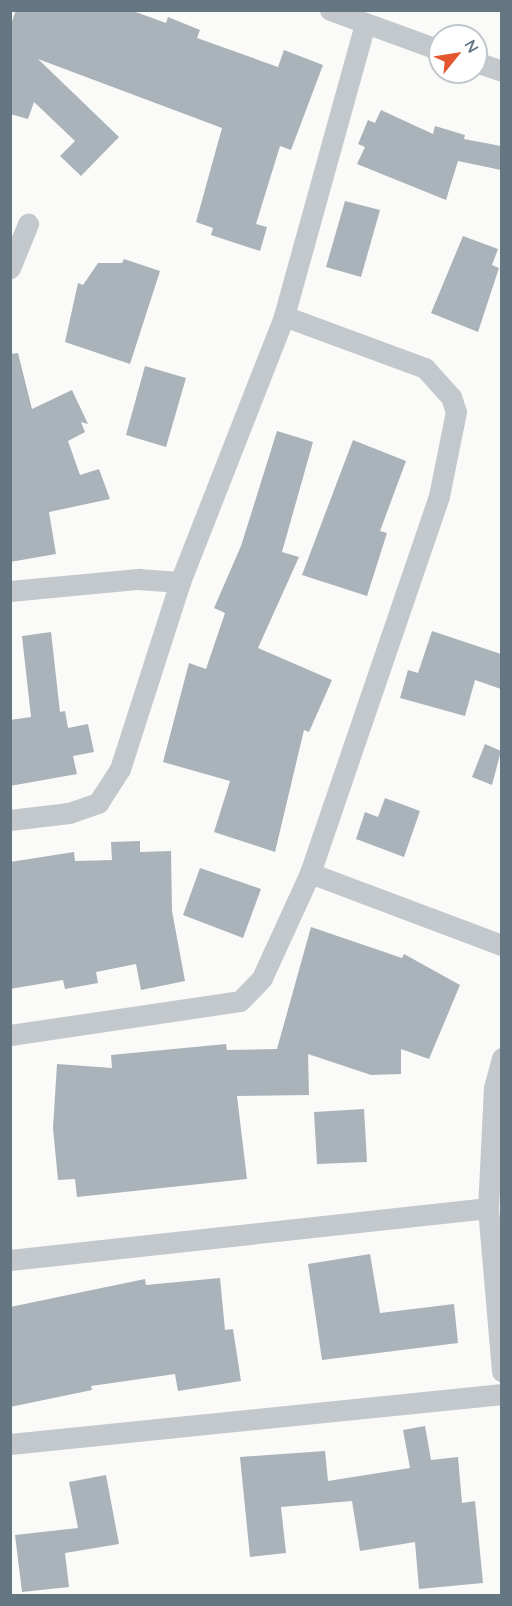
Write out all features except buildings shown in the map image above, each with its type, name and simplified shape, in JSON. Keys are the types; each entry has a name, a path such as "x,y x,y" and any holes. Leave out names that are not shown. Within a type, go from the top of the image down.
{"street":[{"path":"330,10 428,46"},
{"path":"10,820 69,813 98,803 111,786 180,582 284,316 365,24"},
{"path":"10,268 28,224"},
{"path":"10,1035 240,1001 253,992 262,978 310,873 439,496 456,412 451,397 424,369 284,316"},
{"path":"10,591 127,579 180,582"},
{"path":"310,873 501,945"},
{"path":"501,1058 494,1087 488,1208 496,1248 501,1371"},
{"path":"10,1260 488,1208"},
{"path":"10,1444 501,1394"}]}
